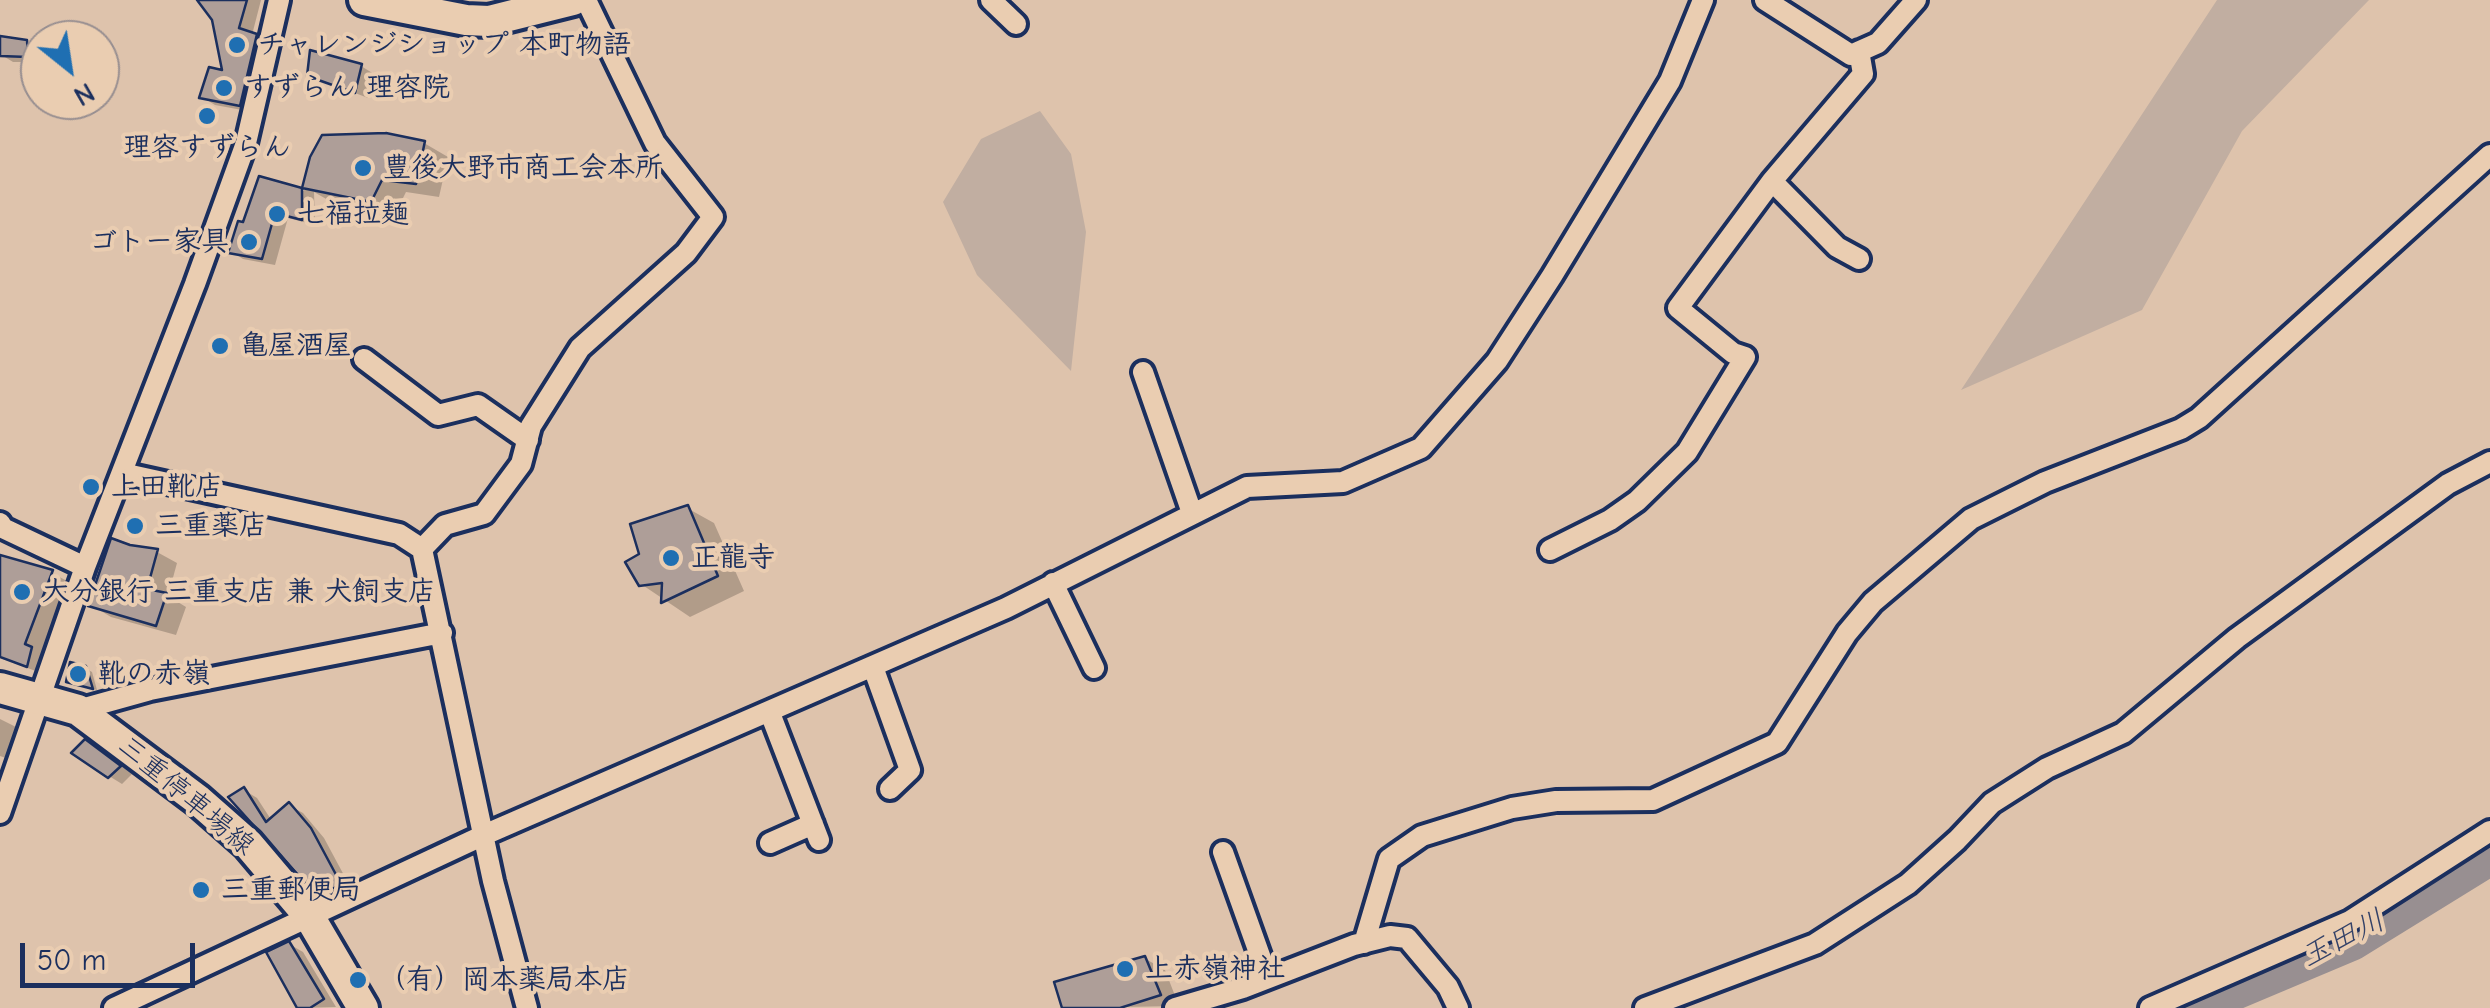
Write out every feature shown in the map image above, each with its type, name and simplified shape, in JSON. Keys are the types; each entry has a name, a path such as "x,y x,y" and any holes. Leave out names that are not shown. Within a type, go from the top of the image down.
{"main road":[{"path":"364,0 490,21 572,0"},
{"name":"三重停車場線","path":"0,688 78,710 198,800 248,844 309,916 363,1008"}],"street":[{"path":"0,813 85,567 246,144 279,0"},
{"path":"422,549 445,525 484,514 522,464 531,426 580,348 686,253 713,217 655,144 586,0"},
{"path":"991,0 1016,24"},
{"path":"114,1008 484,836 873,667 1053,584 1247,486 1342,482 1422,448 1496,360 1552,276 1670,81 1703,0"},
{"path":"1765,0 1851,55 1878,43 1916,0"},
{"path":"1550,550 1610,520 1637,501 1687,452 1745,357 1733,353 1678,308 1772,181 1863,74 1859,51"},
{"path":"1364,942 1388,859 1422,836 1512,808 1556,801 1653,800 1776,743 1847,633 1873,602 1970,519 2045,482 2181,429 2199,418 2490,155"},
{"path":"1772,181 1837,247 1859,259"},
{"path":"364,359 438,415 478,405 528,440"},
{"path":"1143,372 1192,513"},
{"path":"1646,1008 1815,944 1908,884 1992,802 2047,768 2123,733 2237,638 2448,484 2490,462"},
{"path":"122,473 398,534 422,549 484,836 527,1008"},
{"path":"0,523 3,528 85,567"},
{"path":"1053,584 1094,668"},
{"path":"78,710 150,690 442,633"},
{"path":"873,667 910,770 890,789"},
{"path":"770,713 816,832 770,843"},
{"path":"2150,1008 2350,921 2490,831"},
{"path":"1223,852 1268,978"},
{"path":"1174,1008 1390,936 1408,938 1448,986 1458,1008"}],"shaded area":[{"path":"2217,0 2369,0 2242,131 2142,310 1961,390"},
{"path":"1040,111 1071,154 1086,232 1071,371 977,275 943,202 981,139"}],"building":[{"path":"197,0 247,0 239,28 257,34 240,106 199,98 209,67 222,70 212,20"},
{"path":"0,36 20,39 20,57 0,56"},
{"path":"310,50 362,64 355,93 307,76"},
{"name":"豊後大野市商工会本所","path":"386,133 425,141 416,184 382,180 371,202 302,188 310,157 322,135"},
{"path":"259,176 302,188 302,220 275,213 262,259 228,253"},
{"name":"正龍寺","path":"688,505 718,576 661,603 662,583 639,586 625,562 639,554 630,524"},
{"path":"111,538 158,549 147,589 167,593 156,626 88,606"},
{"name":"大分銀行 三重支店 兼 犬飼支店","path":"0,555 53,570 25,644 32,647 27,667 0,657"},
{"name":"靴の赤嶺","path":"70,662 86,666 93,689 66,682"},
{"path":"85,739 121,766 108,778 71,753"},
{"path":"244,787 266,822 289,802 311,828 341,884 318,897 228,797"},
{"path":"289,941 324,999 310,1008 297,1008 266,952"},
{"name":"上赤嶺神社","path":"1145,956 1161,995 1120,1008 1062,1008 1054,982"}],"waterway":[{"name":"玉田川","path":"2189,1008 2351,940 2490,854"}],"place":[{"name":"チャレンジショップ 本町物語","path":"237,45"},
{"name":"すずらん 理容院","path":"224,88"},
{"name":"理容すずらん","path":"207,116"},
{"name":"豊後大野市商工会本所","path":"363,168"},
{"name":"七福拉麺","path":"277,214"},
{"name":"ゴトー家具","path":"249,242"},
{"name":"亀屋酒屋","path":"220,346"},
{"name":"上田靴店","path":"91,487"},
{"name":"三重薬店","path":"135,526"},
{"name":"正龍寺","path":"671,558"},
{"name":"大分銀行 三重支店 兼 犬飼支店","path":"22,592"},
{"name":"靴の赤嶺","path":"78,674"},
{"name":"三重郵便局","path":"201,890"},
{"name":"上赤嶺神社","path":"1125,969"},
{"name":"（有）岡本薬局本店","path":"358,980"}]}
